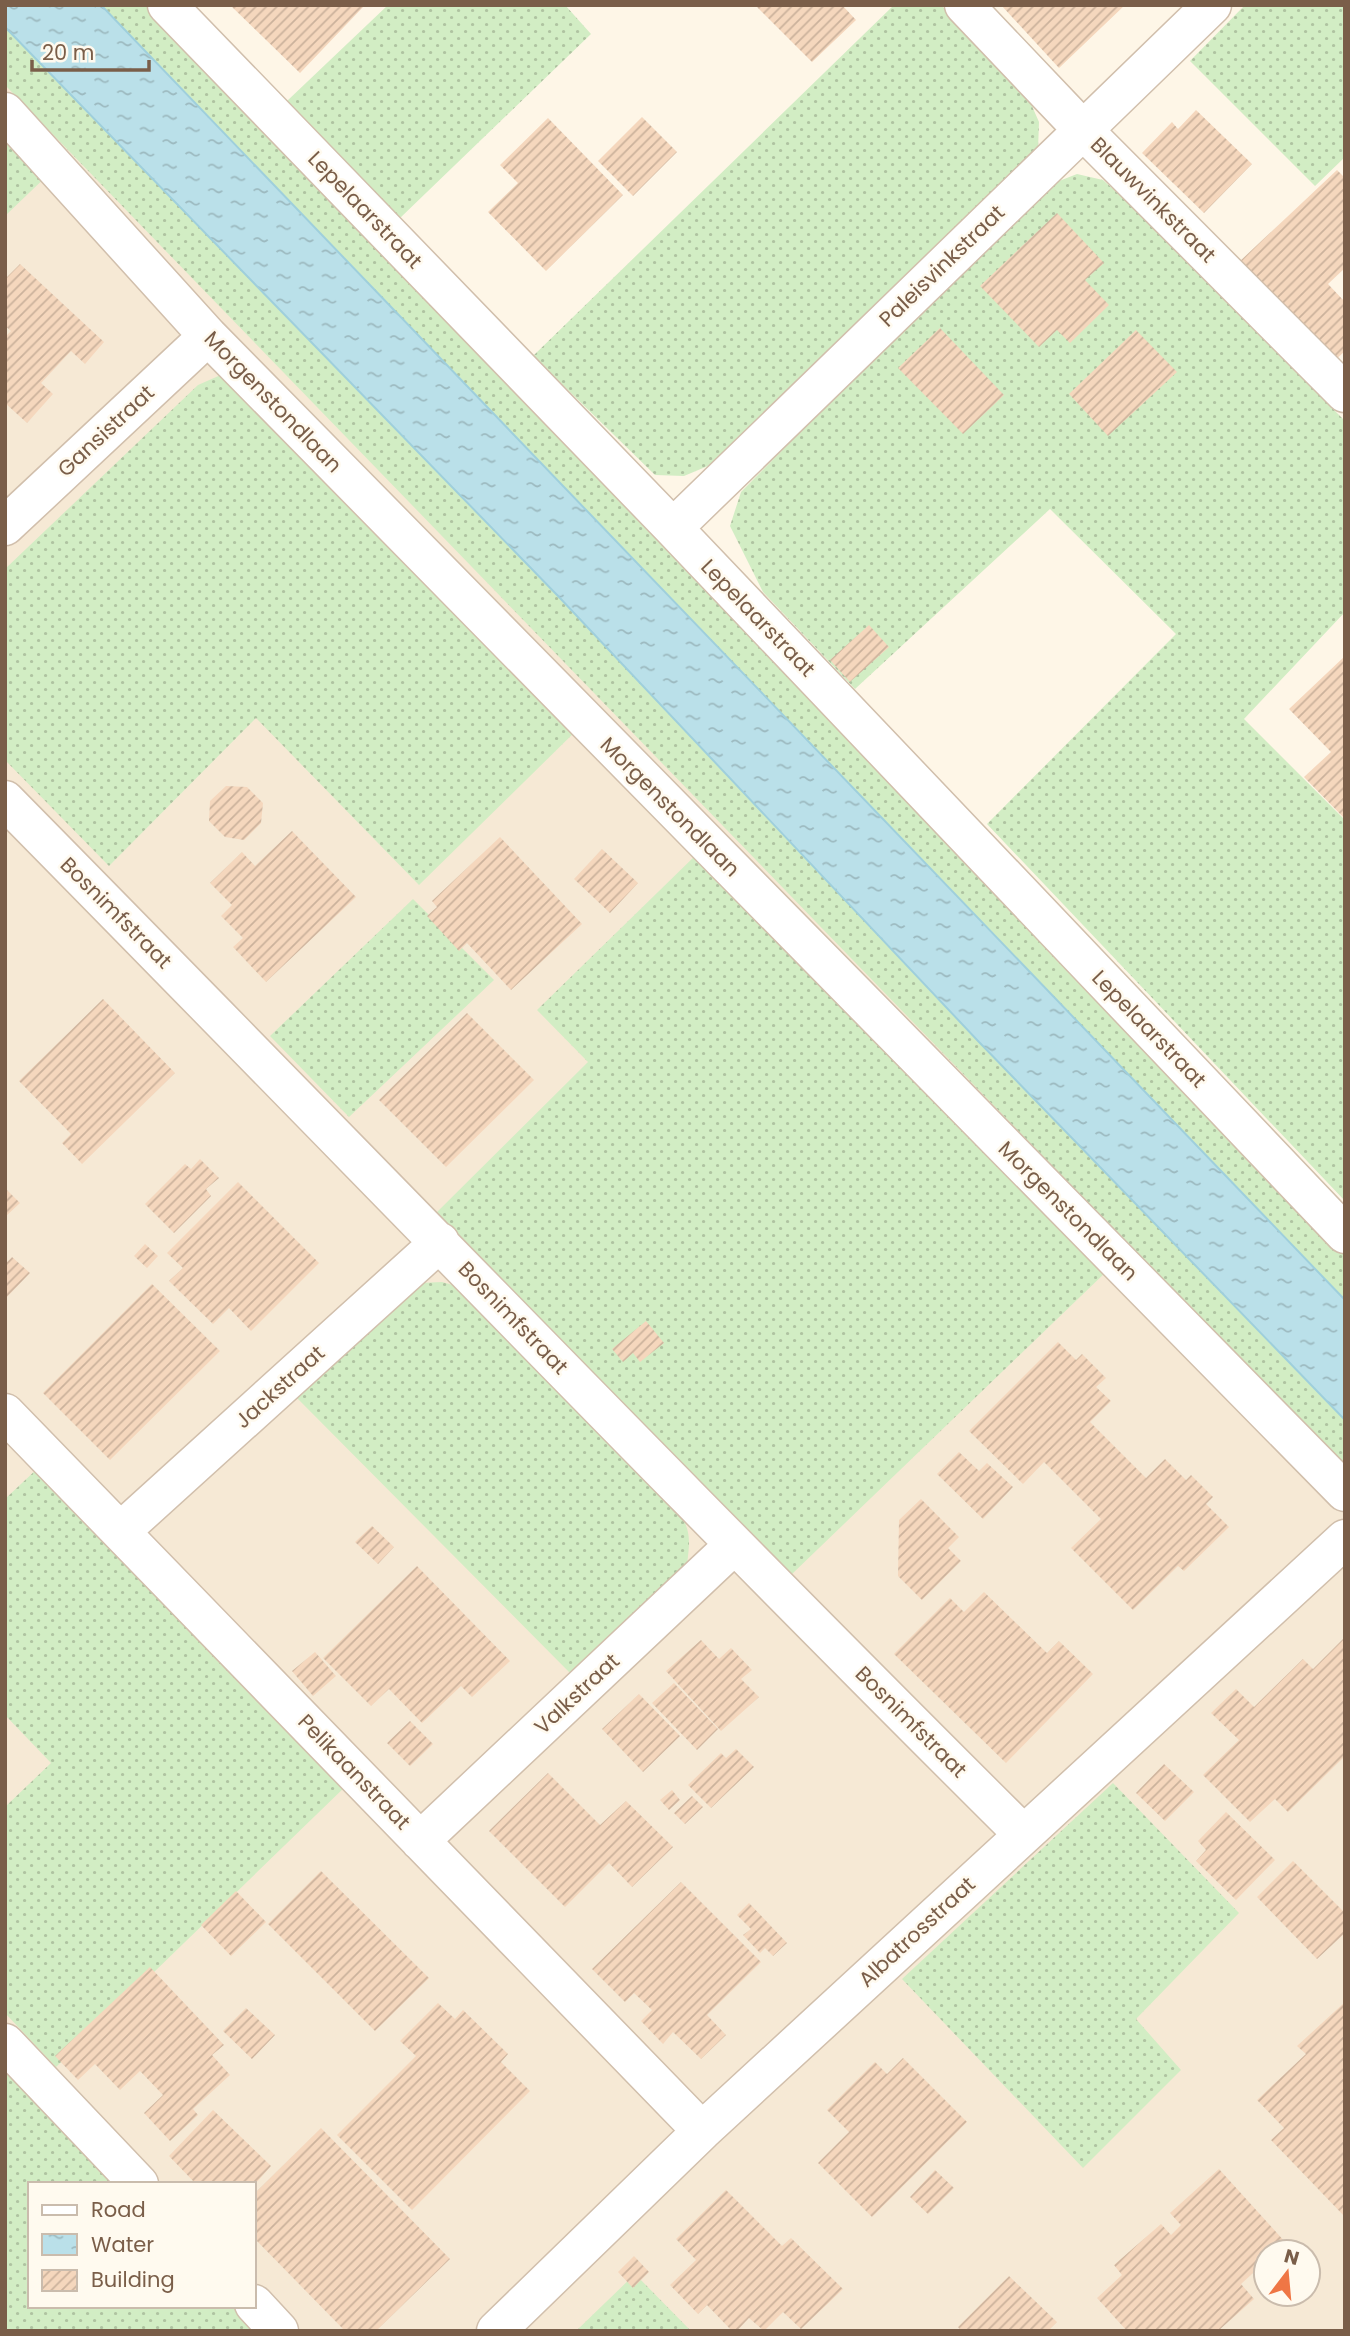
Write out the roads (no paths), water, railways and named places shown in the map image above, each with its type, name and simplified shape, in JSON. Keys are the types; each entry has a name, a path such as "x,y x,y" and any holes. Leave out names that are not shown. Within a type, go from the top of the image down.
{"street":[{"name":"Lepelaarstraat","path":"167,5 673,528 1345,1234"},
{"name":"Blauwvinkstraat","path":"964,5 1082,129 1345,393"},
{"name":"Paleisvinkstraat","path":"673,528 1212,5"},
{"name":"Morgenstondlaan","path":"5,112 208,336 1345,1492"},
{"name":"Gansistraat","path":"5,526 208,336"},
{"name":"Bosnimfstraat","path":"5,800 440,1242 733,1546 1023,1833"},
{"name":"Jackstraat","path":"121,1531 440,1242"},
{"name":"Pelikaanstraat","path":"5,1413 702,2131"},
{"name":"Albatrosstraat","path":"496,2331 702,2131 1345,1539"},
{"name":"Valkstraat","path":"420,1841 733,1546"},
{"path":"5,2043 137,2182"},
{"path":"256,2306 279,2331"}],"water":[{"path":"5,5 101,5 1345,1300 1345,1420 979,1042 558,596 5,27"}]}
